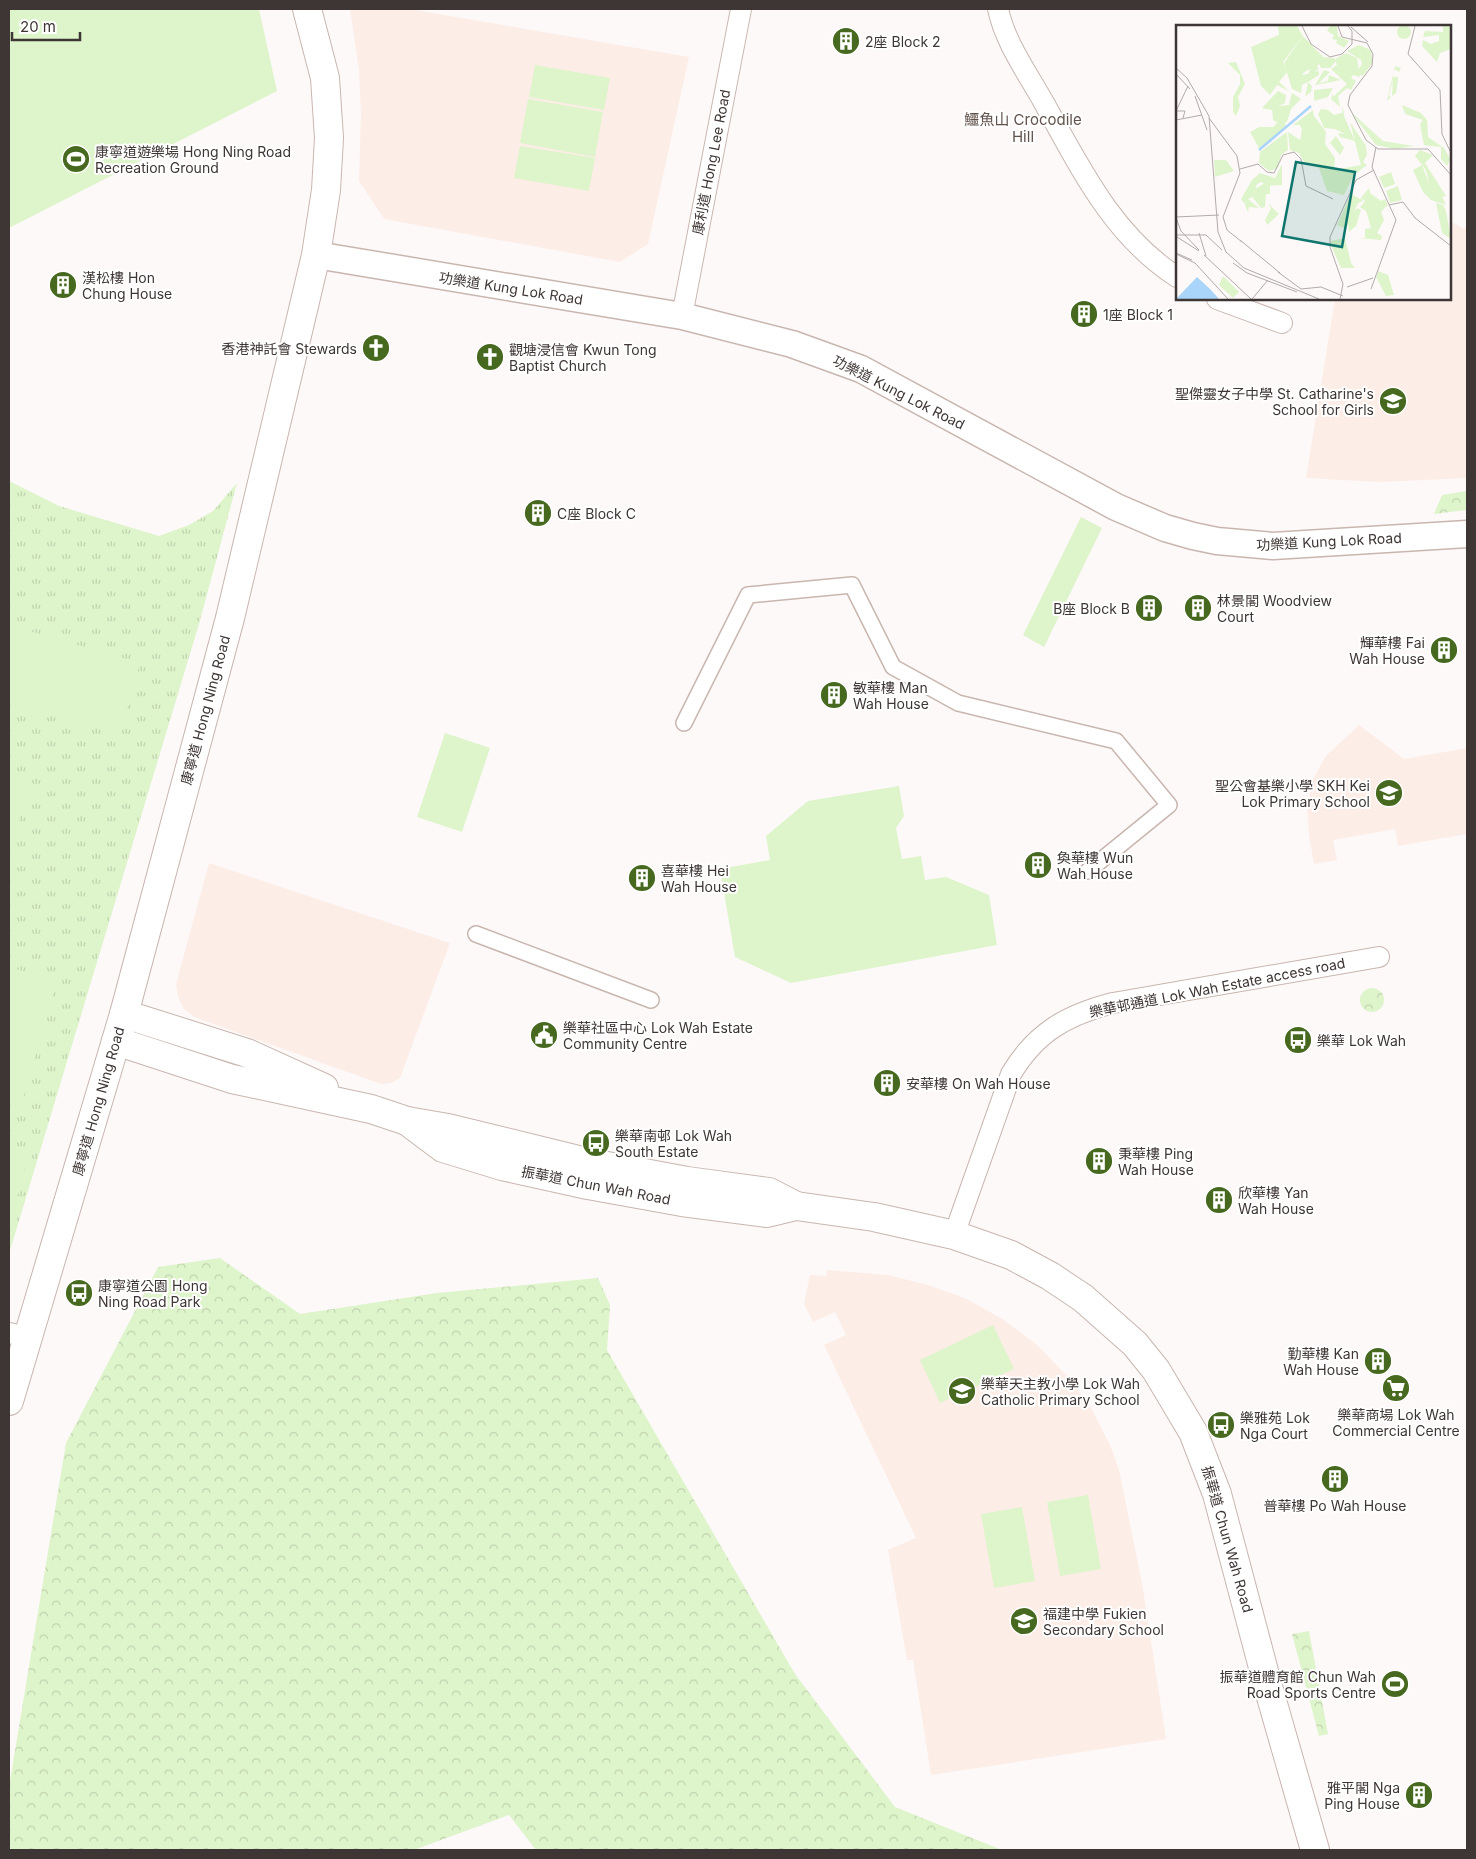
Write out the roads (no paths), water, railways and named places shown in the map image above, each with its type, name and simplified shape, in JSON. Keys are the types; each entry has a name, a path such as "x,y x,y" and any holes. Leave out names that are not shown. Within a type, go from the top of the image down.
{"main road":[{"name":"康寧道 Hong Ning Road","path":"9,1401 18,1334 124,1014 230,618 316,255 326,190 329,138 325,78 307,9"},
{"name":"振華道 Chun Wah Road","path":"124,1014 247,1053 371,1109 407,1121 442,1148 502,1166 588,1185 682,1202 767,1213 796,1206 874,1217 954,1235 1011,1255 1050,1276 1083,1298 1135,1344 1176,1399 1193,1432 1217,1494 1269,1690 1315,1850"},
{"name":"振華道 Chun Wah Road","path":"116,1042 232,1079 371,1109"}],"street":[{"name":"康利道 Hong Lee Road","path":"682,316 741,9"},
{"path":"998,9 1010,43 1102,205 1144,252 1176,277"},
{"name":"功樂道 Kung Lok Road","path":"316,255 682,316 773,338 841,360 1116,508 1166,528 1193,536 1236,543 1273,546 1467,534"},
{"path":"1220,300 1282,323"},
{"path":"684,723 748,595 852,585 893,667 958,704 1116,740 1169,805 1088,871"},
{"path":"476,934 651,1000"},
{"name":"樂華邨通道 Lok Wah Estate access road","path":"954,1235 1010,1074 1026,1051 1041,1036 1054,1027 1083,1011 1113,1003 1379,957"}],"place":[{"name":"2座 Block 2","path":"846,41"},
{"name":"康寧道遊樂場 Hong Ning Road Recreation Ground","path":"76,159"},
{"name":"漢松樓 Hon Chung House","path":"63,285"},
{"name":"1座 Block 1","path":"1084,314"},
{"name":"香港神託會 Stewards","path":"376,348"},
{"name":"觀塘浸信會 Kwun Tong Baptist Church","path":"490,357"},
{"name":"聖傑靈女子中學 St. Catharine's School for Girls","path":"1393,401"},
{"name":"C座 Block C","path":"538,513"},
{"name":"B座 Block B","path":"1149,608"},
{"name":"林景閣 Woodview Court","path":"1198,608"},
{"name":"輝華樓 Fai Wah House","path":"1444,650"},
{"name":"敏華樓 Man Wah House","path":"834,695"},
{"name":"聖公會基樂小學 SKH Kei Lok Primary School","path":"1389,793"},
{"name":"奐華樓 Wun Wah House","path":"1038,865"},
{"name":"喜華樓 Hei Wah House","path":"642,878"},
{"name":"樂華社區中心 Lok Wah Estate Community Centre","path":"544,1035"},
{"name":"樂華 Lok Wah","path":"1298,1040"},
{"name":"安華樓 On Wah House","path":"887,1083"},
{"name":"樂華南邨 Lok Wah South Estate","path":"596,1143"},
{"name":"秉華樓 Ping Wah House","path":"1099,1161"},
{"name":"欣華樓 Yan Wah House","path":"1219,1200"},
{"name":"康寧道公園 Hong Ning Road Park","path":"79,1293"},
{"name":"勤華樓 Kan Wah House","path":"1378,1361"},
{"name":"樂華商場 Lok Wah Commercial Centre","path":"1396,1388"},
{"name":"樂華天主教小學 Lok Wah Catholic Primary School","path":"962,1391"},
{"name":"樂雅苑 Lok Nga Court","path":"1221,1425"},
{"name":"普華樓 Po Wah House","path":"1335,1479"},
{"name":"福建中學 Fukien Secondary School","path":"1024,1621"},
{"name":"振華道體育館 Chun Wah Road Sports Centre","path":"1395,1684"},
{"name":"雅平閣 Nga Ping House","path":"1419,1795"}],"district":[{"name":"鱷魚山 Crocodile Hill","path":"1023,128"}]}
